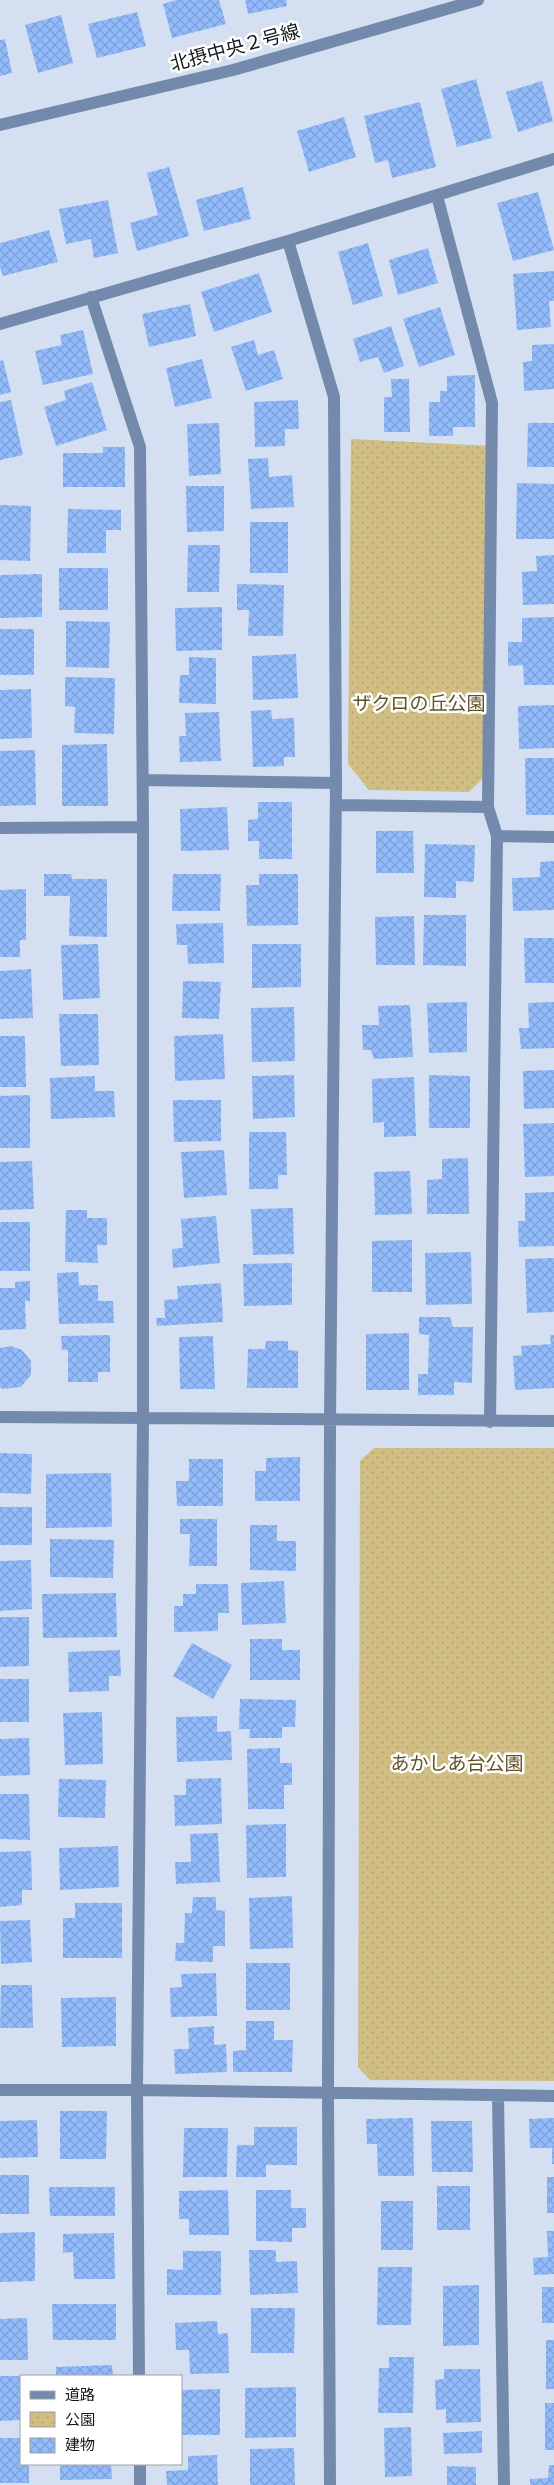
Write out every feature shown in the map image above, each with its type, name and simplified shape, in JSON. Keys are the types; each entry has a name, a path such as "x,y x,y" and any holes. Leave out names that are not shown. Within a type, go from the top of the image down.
{"street":[{"name":"北摂中央２号線","path":"0,125 233,70 478,0"},
{"path":"0,324 437,196 554,159"},
{"path":"437,196 492,404 488,807 497,836 490,1422"},
{"path":"288,240 334,397 336,805 330,1422 328,2092 330,2485"},
{"path":"91,297 140,447 142,780 144,827 143,1420 137,2090 139,2375"},
{"path":"142,780 336,783"},
{"path":"336,805 488,807"},
{"path":"0,828 144,827"},
{"path":"497,836 554,837"},
{"path":"0,1418 330,1422 554,1422"},
{"path":"0,2090 328,2092 554,2096"},
{"path":"498,2096 504,2485"},
{"path":"140,2465 140,2485"}],"green space":[{"name":"ザクロの丘公園","path":"351,439 492,446 490,771 469,792 369,790 348,764"},
{"name":"あかしあ台公園","path":"374,1448 554,1448 554,2081 370,2080 358,2067 360,1461"}],"building":[{"path":"176,0 219,0 226,24 172,38 163,4"},
{"path":"245,0 286,0 287,6 248,14"},
{"path":"137,12 146,46 97,58 88,24"},
{"path":"61,15 73,63 38,73 25,25"},
{"path":"5,39 12,73 0,76 0,40"},
{"path":"476,79 492,138 457,147 441,89"},
{"path":"542,81 553,121 518,132 506,92"},
{"path":"420,102 436,167 392,178 388,160 375,163 364,116"},
{"path":"344,117 356,157 309,172 297,131"},
{"path":"169,167 189,236 137,251 130,223 158,215 147,173"},
{"path":"243,187 251,219 204,231 196,200"},
{"path":"538,192 554,250 513,261 497,203"},
{"path":"108,200 118,253 94,258 91,239 66,244 59,209"},
{"path":"49,230 58,262 3,276 0,267 0,243"},
{"path":"368,243 383,296 353,305 338,252"},
{"path":"428,248 438,283 398,295 389,260"},
{"path":"554,271 554,301 549,301 551,327 517,330 513,274"},
{"path":"259,273 272,312 214,332 201,292"},
{"path":"190,304 196,336 149,347 142,314"},
{"path":"440,307 455,355 419,367 403,319"},
{"path":"391,326 404,366 384,373 378,357 360,362 353,339"},
{"path":"83,330 93,374 43,385 35,351 62,345 60,335"},
{"path":"254,340 258,355 274,350 283,379 246,391 231,347"},
{"path":"554,344 554,389 524,391 523,362 532,361 532,345"},
{"path":"202,359 212,398 175,407 166,368"},
{"path":"3,360 11,392 0,395 0,361"},
{"path":"475,375 475,427 453,427 453,436 429,436 429,402 440,402 440,391 447,391 447,376"},
{"path":"391,379 409,379 410,432 384,432 384,397 392,397"},
{"path":"92,382 107,430 56,446 44,407 66,400 64,391"},
{"path":"11,400 23,455 0,460 0,402"},
{"path":"298,400 299,429 285,429 285,446 255,447 254,402"},
{"path":"219,423 221,474 189,476 187,424"},
{"path":"528,423 554,423 554,467 527,467"},
{"path":"103,447 125,447 125,487 63,487 63,453 103,453"},
{"path":"268,458 269,477 292,475 294,507 251,509 248,459"},
{"path":"517,483 554,484 554,539 516,539"},
{"path":"186,486 224,486 224,531 187,532"},
{"path":"0,505 31,506 30,561 0,560"},
{"path":"68,509 121,510 121,530 106,530 106,553 67,553"},
{"path":"250,522 288,522 288,573 250,573"},
{"path":"188,545 220,545 219,592 187,592"},
{"path":"554,555 554,604 523,605 522,572 537,571 536,556"},
{"path":"59,568 108,568 108,610 59,610"},
{"path":"42,574 42,617 0,618 0,575"},
{"path":"237,584 284,585 283,636 248,636 249,610 237,610"},
{"path":"222,607 222,650 176,651 175,608"},
{"path":"554,617 554,685 524,685 523,665 508,666 508,642 522,642 522,618"},
{"path":"66,621 110,622 109,668 66,667"},
{"path":"0,629 34,629 34,675 0,675"},
{"path":"296,654 298,698 253,700 252,656"},
{"path":"189,657 216,658 216,704 179,703 180,675 189,675"},
{"path":"65,677 115,678 114,734 74,733 75,707 65,706"},
{"path":"31,689 32,738 0,739 0,690"},
{"path":"554,705 554,748 519,749 518,706"},
{"path":"271,710 272,719 294,718 295,757 284,757 284,766 253,767 251,711"},
{"path":"219,712 221,761 180,762 179,736 186,736 185,713"},
{"path":"107,744 108,806 62,806 62,745"},
{"path":"35,750 36,805 0,806 0,751"},
{"path":"525,758 554,758 554,815 526,815"},
{"path":"258,802 292,802 292,859 259,859 259,841 248,841 248,820 258,819"},
{"path":"227,807 229,850 181,851 180,809"},
{"path":"376,831 413,831 414,873 376,873"},
{"path":"425,844 475,845 474,882 456,881 456,898 424,897"},
{"path":"554,861 554,910 513,911 512,878 540,877 540,862"},
{"path":"44,874 71,874 72,879 107,879 107,937 69,936 70,896 44,896"},
{"path":"173,874 221,874 220,911 172,911"},
{"path":"259,874 298,874 298,925 247,926 246,885 259,885"},
{"path":"26,889 26,940 20,940 20,957 0,957 0,890"},
{"path":"424,915 466,915 466,966 423,965"},
{"path":"414,916 415,965 376,965 375,917"},
{"path":"223,923 224,963 188,964 187,945 177,945 176,924"},
{"path":"524,938 554,938 554,983 525,983"},
{"path":"98,944 100,998 63,1000 61,945"},
{"path":"252,944 301,944 301,987 252,988"},
{"path":"31,969 33,1018 0,1019 0,971"},
{"path":"183,981 221,982 219,1019 182,1018"},
{"path":"467,1002 467,1052 429,1053 427,1003"},
{"path":"554,1002 554,1048 521,1049 519,1028 529,1028 528,1003"},
{"path":"410,1005 413,1057 374,1059 371,1050 363,1050 362,1025 379,1025 378,1006"},
{"path":"294,1007 295,1061 252,1062 251,1008"},
{"path":"59,1014 98,1014 99,1065 61,1066"},
{"path":"223,1034 225,1079 175,1081 174,1036"},
{"path":"0,1036 25,1036 26,1087 0,1087"},
{"path":"554,1070 554,1108 524,1109 523,1071"},
{"path":"294,1075 295,1117 253,1119 252,1076"},
{"path":"429,1075 470,1076 470,1128 429,1128"},
{"path":"95,1076 95,1091 114,1091 115,1117 51,1119 50,1078"},
{"path":"414,1077 416,1136 384,1137 384,1122 373,1123 372,1079"},
{"path":"30,1095 30,1148 0,1148 0,1096"},
{"path":"173,1100 221,1100 221,1141 174,1142"},
{"path":"554,1123 554,1176 525,1177 523,1124"},
{"path":"249,1132 286,1132 287,1175 278,1175 278,1189 249,1189"},
{"path":"224,1150 227,1195 184,1198 181,1152"},
{"path":"468,1158 469,1214 427,1214 427,1180 442,1179 442,1159"},
{"path":"32,1161 34,1209 0,1210 0,1162"},
{"path":"410,1171 412,1214 375,1215 374,1172"},
{"path":"554,1192 554,1246 519,1247 518,1221 525,1221 525,1193"},
{"path":"293,1208 294,1254 253,1255 251,1209"},
{"path":"66,1210 87,1210 87,1218 107,1218 107,1245 97,1245 98,1263 65,1262"},
{"path":"216,1216 220,1263 173,1268 172,1249 183,1248 181,1219"},
{"path":"0,1222 30,1222 30,1271 0,1271"},
{"path":"412,1240 412,1292 372,1292 372,1241"},
{"path":"471,1252 472,1304 426,1305 425,1253"},
{"path":"554,1258 554,1312 527,1313 525,1259"},
{"path":"292,1263 292,1305 244,1306 243,1264"},
{"path":"78,1272 79,1285 98,1285 98,1301 113,1301 114,1323 59,1324 57,1273"},
{"path":"30,1281 30,1301 25,1301 26,1329 0,1330 0,1288 15,1288 15,1282"},
{"path":"221,1283 223,1322 157,1326 156,1318 165,1318 164,1300 178,1299 177,1286"},
{"path":"419,1317 450,1317 453,1327 473,1327 472,1383 454,1382 454,1395 418,1395 418,1374 428,1374 429,1335 419,1334"},
{"path":"409,1333 409,1390 366,1390 366,1334"},
{"path":"110,1335 110,1372 98,1372 98,1382 68,1382 68,1350 62,1350 61,1336"},
{"path":"550,1335 554,1335 554,1388 515,1390 513,1356 522,1355 521,1346 551,1344"},
{"path":"213,1336 215,1389 180,1389 179,1337"},
{"path":"266,1341 288,1341 288,1350 298,1351 298,1388 247,1388 248,1349 265,1349"},
{"path":"11,1346 22,1350 31,1361 31,1375 21,1387 2,1389 0,1387 0,1348"},
{"path":"0,1453 32,1454 31,1494 0,1493"},
{"path":"300,1457 300,1501 255,1501 255,1471 266,1471 266,1458"},
{"path":"189,1459 223,1459 223,1506 177,1506 176,1481 189,1481"},
{"path":"111,1473 112,1527 46,1528 46,1474"},
{"path":"0,1507 32,1507 32,1545 0,1545"},
{"path":"180,1519 217,1519 217,1566 189,1566 190,1534 180,1534"},
{"path":"250,1525 277,1525 277,1541 296,1541 296,1571 250,1570"},
{"path":"50,1539 114,1540 113,1578 50,1577"},
{"path":"31,1560 32,1609 0,1611 0,1561"},
{"path":"284,1581 286,1623 242,1625 241,1583"},
{"path":"196,1584 228,1584 229,1613 218,1613 218,1631 174,1632 174,1606 183,1606 183,1594 196,1594"},
{"path":"116,1593 117,1637 43,1638 42,1594"},
{"path":"0,1617 29,1617 29,1666 0,1667"},
{"path":"250,1639 282,1639 282,1650 300,1650 300,1680 250,1680"},
{"path":"192,1643 232,1665 213,1699 173,1676"},
{"path":"120,1650 121,1676 109,1676 109,1691 69,1692 68,1652"},
{"path":"0,1679 29,1679 29,1722 0,1722"},
{"path":"240,1699 296,1700 295,1727 282,1727 282,1738 249,1738 250,1729 239,1729"},
{"path":"102,1712 103,1764 65,1765 63,1713"},
{"path":"217,1716 217,1732 231,1731 232,1760 177,1762 176,1717"},
{"path":"29,1738 30,1775 0,1776 0,1739"},
{"path":"280,1748 280,1763 292,1763 292,1785 284,1785 284,1809 248,1809 247,1749"},
{"path":"221,1778 222,1824 175,1826 174,1795 186,1795 186,1779"},
{"path":"59,1779 106,1780 105,1818 58,1817"},
{"path":"0,1794 29,1794 30,1840 0,1839"},
{"path":"286,1824 286,1877 247,1878 246,1825"},
{"path":"218,1833 220,1882 176,1884 175,1862 191,1862 190,1834"},
{"path":"118,1846 119,1887 60,1890 59,1848"},
{"path":"31,1851 32,1890 22,1890 22,1905 0,1907 0,1852"},
{"path":"292,1896 293,1948 250,1949 249,1898"},
{"path":"193,1897 216,1897 216,1910 225,1911 225,1946 213,1946 213,1962 175,1961 176,1943 184,1943 185,1913 192,1913"},
{"path":"75,1903 122,1903 122,1958 63,1958 63,1918 75,1918"},
{"path":"30,1920 32,1962 1,1964 0,1921"},
{"path":"246,1963 290,1963 290,2010 246,2010"},
{"path":"216,1973 217,2016 171,2017 170,1988 182,1987 181,1974"},
{"path":"1,1985 32,1985 33,2028 0,2028"},
{"path":"116,1997 116,2046 62,2047 61,1998"},
{"path":"246,2021 274,2021 274,2040 293,2040 292,2072 233,2072 233,2051 246,2050"},
{"path":"214,2026 214,2045 226,2044 227,2072 175,2074 174,2049 189,2049 188,2028"},
{"path":"60,2111 107,2111 106,2159 60,2159"},
{"path":"413,2118 414,2176 378,2176 377,2144 367,2144 366,2119"},
{"path":"554,2118 554,2164 552,2164 552,2148 530,2148 529,2119"},
{"path":"37,2120 38,2157 0,2158 0,2121"},
{"path":"431,2121 472,2121 473,2172 432,2172"},
{"path":"254,2127 297,2127 297,2165 266,2165 266,2177 236,2177 237,2145 254,2145"},
{"path":"184,2128 228,2128 227,2177 183,2177"},
{"path":"0,2175 29,2175 29,2214 0,2214"},
{"path":"547,2177 554,2177 554,2213 547,2213"},
{"path":"437,2186 470,2186 470,2230 437,2230"},
{"path":"49,2187 115,2187 115,2216 50,2216"},
{"path":"228,2190 229,2235 189,2235 189,2219 179,2219 179,2191"},
{"path":"256,2190 291,2190 291,2208 306,2208 306,2228 292,2228 292,2242 256,2241"},
{"path":"381,2201 413,2201 413,2250 381,2250"},
{"path":"547,2231 554,2231 554,2274 534,2275 533,2258 548,2257"},
{"path":"35,2232 35,2281 0,2282 0,2233"},
{"path":"114,2233 115,2279 74,2279 73,2252 63,2253 63,2234"},
{"path":"249,2250 276,2250 276,2262 297,2261 298,2293 250,2295"},
{"path":"183,2251 221,2251 221,2295 167,2295 167,2269 183,2270"},
{"path":"378,2267 412,2267 411,2325 377,2325"},
{"path":"479,2285 479,2345 443,2346 443,2286"},
{"path":"542,2287 554,2287 554,2323 542,2323"},
{"path":"52,2304 116,2304 116,2340 53,2340"},
{"path":"251,2308 295,2308 294,2353 251,2353"},
{"path":"27,2318 28,2360 0,2360 0,2319"},
{"path":"217,2321 218,2334 228,2333 229,2373 190,2374 189,2350 176,2350 175,2323"},
{"path":"546,2340 554,2340 554,2389 546,2389"},
{"path":"389,2357 414,2357 413,2413 378,2413 379,2368 389,2368"},
{"path":"112,2365 113,2375 56,2375 56,2367"},
{"path":"444,2369 480,2369 481,2422 446,2423 446,2409 436,2410 435,2380 444,2379"},
{"path":"0,2376 20,2376 20,2420 0,2421"},
{"path":"296,2387 296,2437 245,2438 245,2388"},
{"path":"220,2389 220,2435 182,2435 182,2390"},
{"path":"545,2403 554,2403 554,2450 545,2450"},
{"path":"411,2427 412,2476 385,2477 384,2428"},
{"path":"482,2431 482,2453 444,2454 443,2433"},
{"path":"0,2438 20,2438 20,2465 29,2465 29,2483 0,2483"},
{"path":"294,2448 295,2485 250,2485 250,2449"},
{"path":"217,2455 218,2485 167,2485 166,2471 188,2470 188,2456"},
{"path":"60,2465 111,2465 112,2479 60,2480"},
{"path":"549,2465 554,2465 554,2485 530,2485 530,2479 548,2478"},
{"path":"447,2466 476,2467 476,2485 447,2485"}]}
